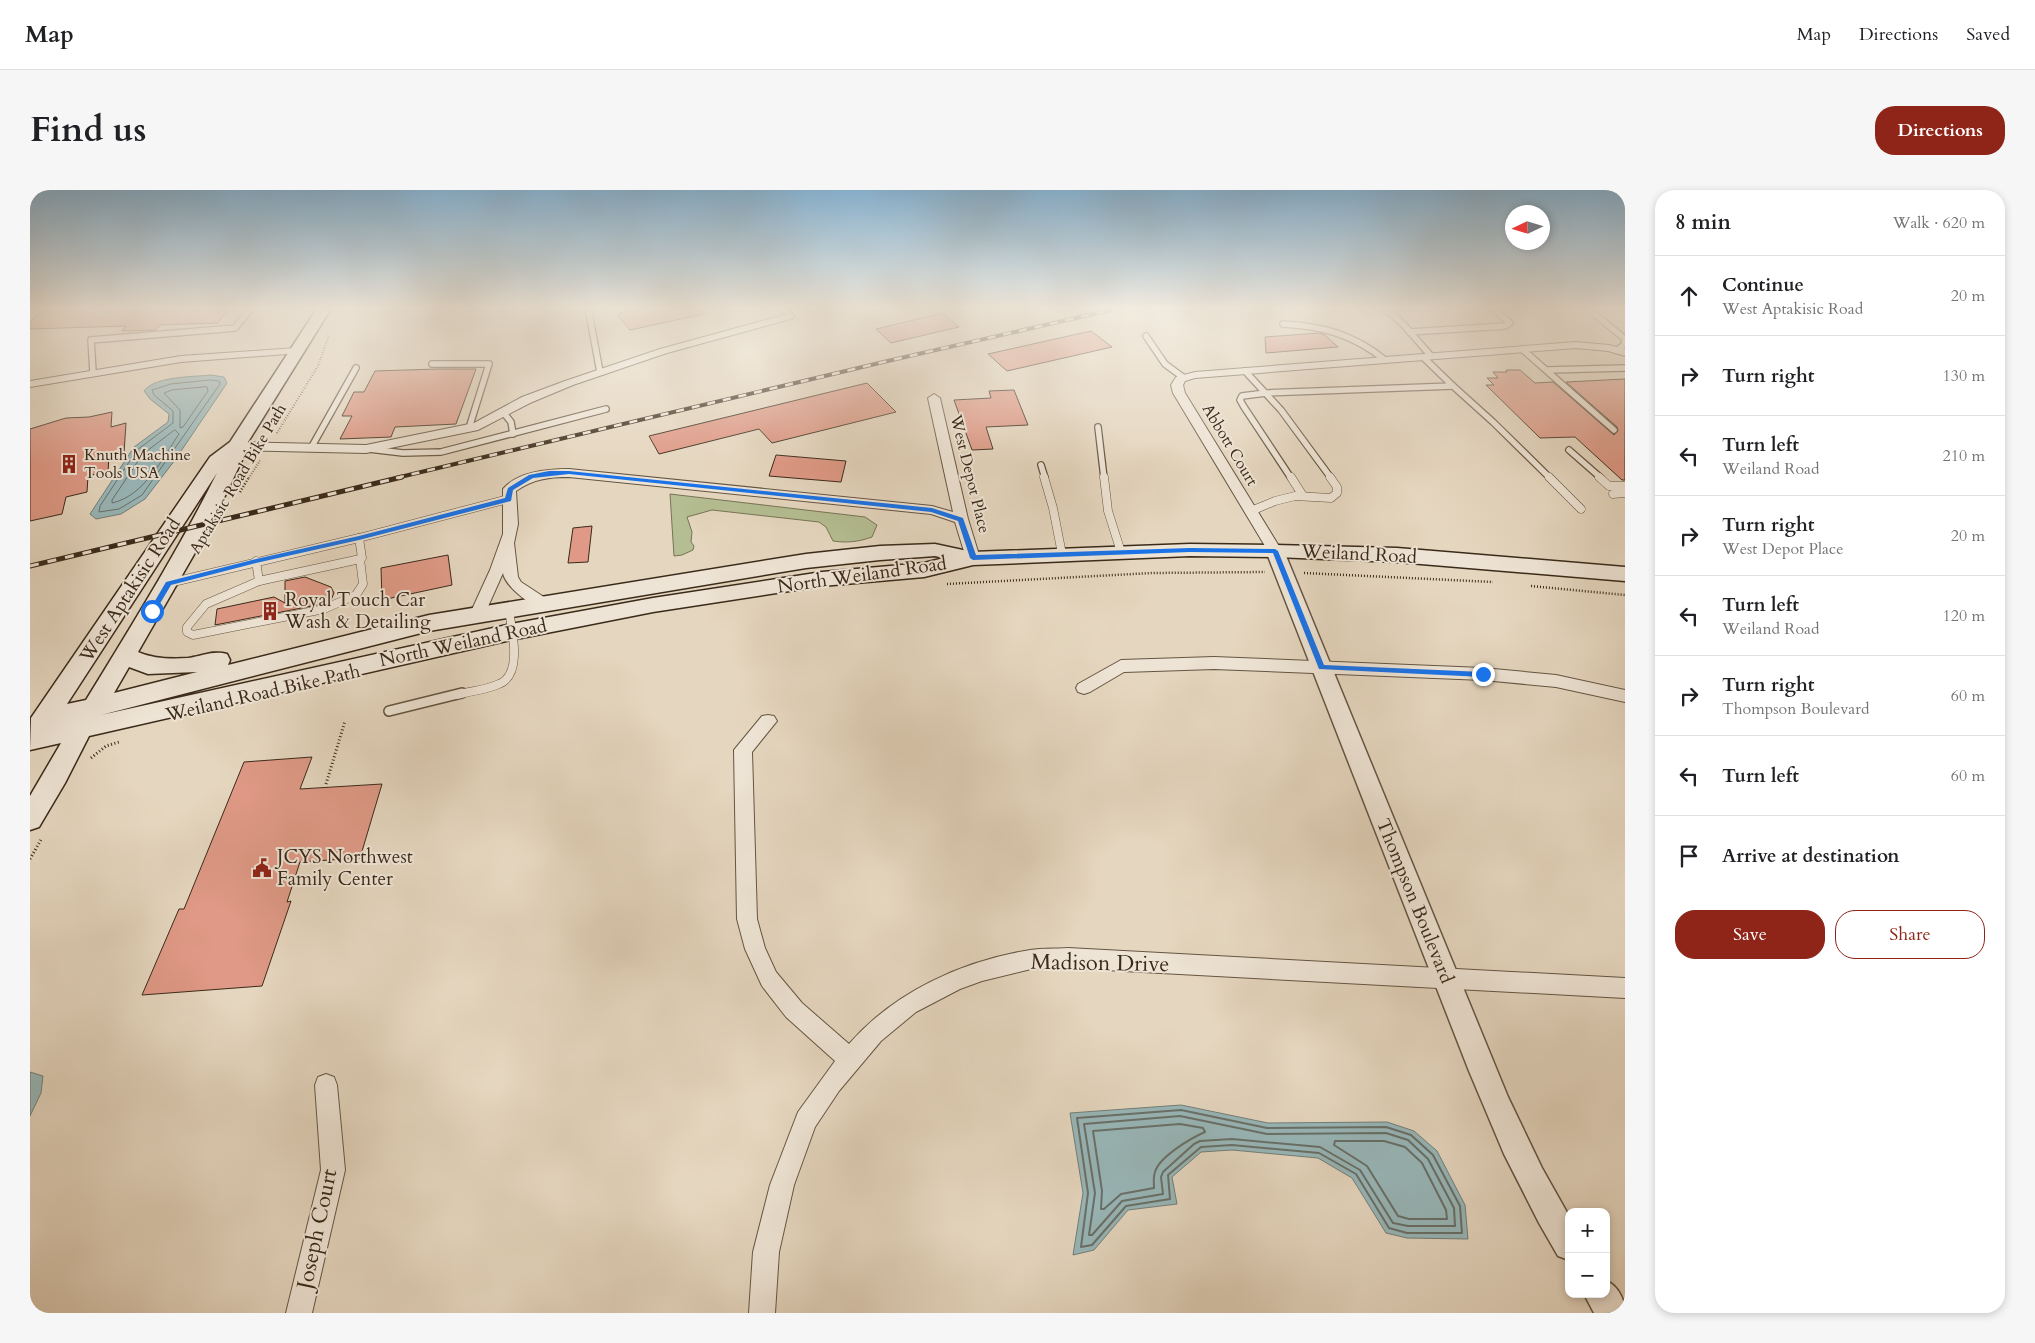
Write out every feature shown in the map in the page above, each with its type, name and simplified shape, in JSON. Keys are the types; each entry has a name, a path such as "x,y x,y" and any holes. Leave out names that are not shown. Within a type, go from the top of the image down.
{"main road":[{"name":"West Aptakisic Road","path":"30,739 216,461 237,446 291,359"},
{"name":"West Aptakisic Road","path":"30,819 56,776 80,729 125,656 210,509 236,457 237,446"},
{"name":"North Weiland Road","path":"45,718 429,623 477,616 510,622 545,605 806,561 935,550 973,558"},
{"name":"Weiland Road","path":"973,558 1121,552 1279,562 1397,555 1625,574"},
{"name":"North Weiland Road","path":"30,739 80,729 510,622 653,605 822,579 924,570 973,558"},
{"path":"125,656 148,666 188,666 438,614 477,616"}],"street":[{"path":"30,384 93,372 178,359"},
{"path":"237,446 366,449 469,428 478,426 526,400 638,359"},
{"name":"Abbott Court","path":"1279,562 1251,510 1179,393 1177,385 1180,379 1195,375 1393,359"},
{"name":"West Depot Place","path":"934,398 961,520 973,558"},
{"path":"477,616 492,584 509,537 511,524 508,499 510,489 531,476 569,472 932,510 961,520"},
{"path":"509,537 511,577 516,585 545,605"},
{"name":"Thompson Boulevard","path":"1279,562 1478,1060 1528,1172 1565,1239"},
{"path":"1084,688 1120,666 1214,663 1492,675 1556,681 1625,696"},
{"path":"768,722 743,750 747,919 755,949 769,979 794,1010 850,1060"},
{"name":"Madison Drive","path":"762,1313 766,1252 782,1185 806,1120 831,1083 873,1033 908,1005 953,982 981,971 1031,959 1068,958 1625,988"},
{"name":"Joseph Court","path":"299,1313 333,1170 326,1084"},
{"path":"1603,1298 1614,1313"}],"lane":[{"path":"92,359 93,372"},
{"path":"598,359 600,372"},
{"path":"1161,359 1164,364 1184,378"},
{"path":"1429,359 1453,386 1493,422 1581,509"},
{"path":"1534,359 1614,430"},
{"path":"432,364 489,364 469,428"},
{"path":"311,448 356,368"},
{"path":"1547,370 1625,368"},
{"path":"1245,371 1281,410 1337,487 1337,493 1331,498 1294,496 1251,510"},
{"path":"1303,496 1240,400 1242,396 1266,393 1453,386"},
{"path":"366,449 403,453 432,453 512,434 606,408"},
{"path":"503,412 512,421 514,427 512,434"},
{"path":"1098,427 1108,510 1121,552"},
{"path":"1569,450 1609,486 1625,486"},
{"path":"1041,465 1053,508 1062,554"},
{"path":"1613,494 1625,493"},
{"path":"168,583 359,538 508,499"},
{"path":"359,538 363,584 356,595 324,609 193,634 187,632 187,627 206,604 259,581 360,559"},
{"path":"256,561 259,581"},
{"path":"389,711 501,684 510,677 516,651 510,622"}],"path":[{"name":"Aptakisic Road Bike Path","path":"236,497 269,447 317,368 320,359"},
{"path":"940,584 1152,573 1279,562 1496,582"},
{"path":"1525,585 1625,595"},
{"path":"326,784 346,721"}],"green space":[{"path":"670,494 865,517 877,525 872,537 857,541 838,542 833,541 826,527 819,522 712,510 687,517 692,532 691,542 694,546 693,550 674,556"}],"water":[{"path":"211,375 224,377 227,383 175,460 145,499 121,514 96,519 90,514 134,447 168,422 169,414 150,399 144,391 149,386 165,380"},
{"path":"30,1072 43,1076 41,1093 30,1116"},
{"path":"1181,1105 1268,1123 1387,1122 1414,1131 1437,1151 1465,1205 1468,1239 1407,1238 1386,1233 1352,1178 1318,1158 1232,1150 1201,1152 1172,1177 1177,1204 1128,1210 1094,1250 1073,1255 1083,1193 1070,1113"}],"building":[{"path":"994,359 1058,359 1007,371"},
{"path":"476,369 456,424 395,427 391,437 340,439 352,416 342,416 354,392 364,392 375,371"},
{"path":"1506,370 1520,370 1535,383 1553,382 1614,435 1618,431 1617,427 1566,382 1625,379 1625,480 1622,480 1575,437 1540,438 1486,385 1494,385 1487,378 1498,378 1493,372 1507,372"},
{"path":"867,383 896,412 772,443 759,429 659,454 649,436"},
{"path":"1014,390 1028,425 986,427 993,449 972,450 954,400 991,398 989,391"},
{"name":"Knuth Machine Tools USA","path":"112,412 111,427 126,423 124,453 109,456 108,471 88,476 87,492 66,497 62,514 30,521 30,429 66,418 89,417"},
{"path":"776,455 846,461 841,482 769,476"},
{"path":"592,526 588,562 568,563 573,528"},
{"path":"448,555 452,585 382,600 381,568"},
{"name":"Royal Touch Car Wash & Detailing","path":"305,577 331,587 334,593 331,600 322,604 215,625 217,609 274,597 285,603 285,581"},
{"path":"312,757 300,789 382,784 360,858 300,862 287,902 291,901 262,986 142,995 179,909 184,909 244,762"}],"railway":[{"path":"396,478 895,359"},
{"path":"30,566 402,477"}],"place":[{"name":"Knuth Machine Tools USA","path":"69,464"},
{"name":"Royal Touch Car Wash & Detailing","path":"270,611"},
{"name":"JCYS Northwest Family Center","path":"262,868"}],"route":[{"path":"152,611 168,583 359,538 508,499 510,489 531,476 569,472 932,510 961,520 973,558 1190,550 1275,551 1321,668 1483,674"}]}
